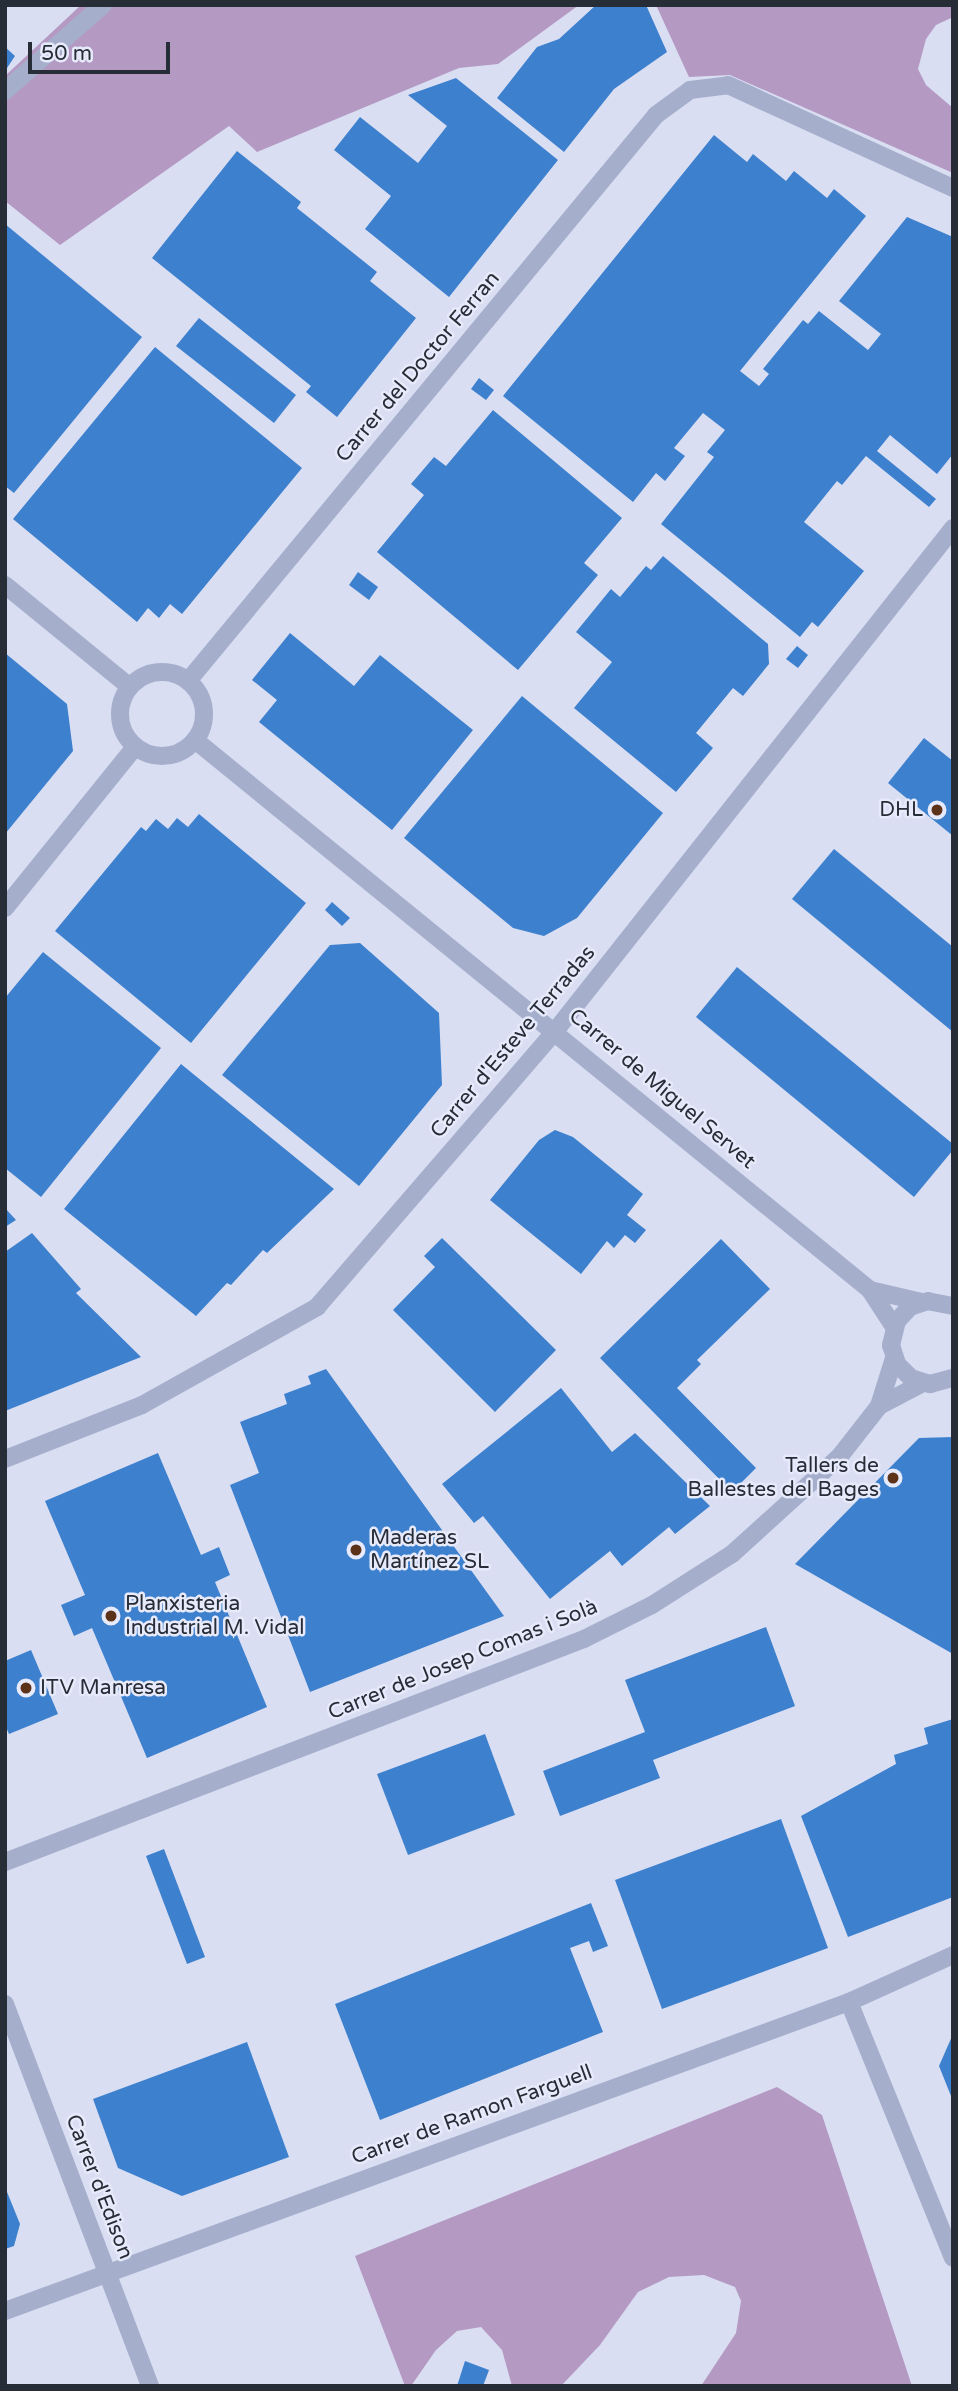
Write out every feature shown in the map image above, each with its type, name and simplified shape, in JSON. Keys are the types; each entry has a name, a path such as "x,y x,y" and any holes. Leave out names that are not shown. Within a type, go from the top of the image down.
{"street":[{"path":"5,91 103,5"},
{"name":"Carrer del Doctor Ferran","path":"188,681 656,115 690,89 729,85 953,188"},
{"name":"Carrer d'Esteve Terradas","path":"5,1459 142,1405 317,1307 556,1030 953,528"},
{"path":"5,585 130,687"},
{"path":"158,672 188,681 204,711 195,740 180,752 164,756 135,747 120,720 120,704 130,687 158,672"},
{"name":"Carrer de Miguel Servet","path":"195,740 556,1030 870,1290 894,1327"},
{"path":"5,908 135,747"},
{"name":"Carrer de Miguel Servet","path":"870,1290 922,1302 951,1303"},
{"path":"894,1327 905,1311 922,1302"},
{"name":"Carrer de Josep Comas i Solà","path":"5,1863 584,1639 652,1605 732,1554 840,1456 879,1406 894,1358 894,1327"},
{"path":"894,1358 905,1374 923,1383 950,1382"},
{"name":"Carrer de Josep Comas i Solà","path":"879,1406 923,1383"},
{"name":"Carrer de Ramon Farguell","path":"5,2311 849,2002 953,1955"},
{"path":"849,2002 953,2258"},
{"name":"Carrer d'Edison","path":"5,2004 150,2386"}],"shaded area":[{"path":"81,5 579,5 498,64 459,68 257,152 229,126 60,245 5,201 5,76"},
{"path":"656,5 953,5 953,17 936,25 926,39 918,69 926,85 953,108 953,173 730,75 689,77"},
{"path":"777,2087 822,2115 912,2386 701,2386 736,2333 741,2301 735,2287 704,2275 669,2277 638,2292 600,2345 561,2386 512,2386 502,2350 481,2327 457,2331 436,2350 411,2386 405,2386 355,2256"}],"building":[{"path":"596,5 646,5 667,52 614,89 564,152 497,98 537,47 559,39"},
{"path":"5,47 15,56 5,71"},
{"path":"456,78 558,160 449,297 365,229 391,196 334,150 360,117 418,163 447,126 408,95"},
{"path":"714,135 747,162 753,154 786,181 794,171 827,198 834,189 866,216 740,371 759,386 769,374 763,369 803,320 808,324 819,311 868,350 881,334 839,301 907,217 953,237 953,454 937,474 890,435 877,451 936,499 929,507 866,456 842,485 837,481 804,522 864,571 818,627 812,622 800,637 661,524 714,457 707,452 725,430 703,413 674,448 685,456 665,481 656,473 633,502 503,396"},
{"path":"237,151 301,202 297,208 377,272 370,281 416,318 337,417 306,392 311,386 152,258"},
{"path":"5,224 142,337 14,493 5,486"},
{"path":"199,318 296,395 274,423 176,346"},
{"path":"155,347 302,468 182,614 170,604 159,618 148,608 137,622 13,519"},
{"path":"479,378 494,390 486,400 471,389"},
{"path":"493,410 622,518 584,563 598,575 518,670 377,552 424,495 411,484 434,457 446,466"},
{"path":"663,556 768,644 769,664 743,696 733,688 696,733 713,748 676,792 574,708 612,662 576,632 611,589 620,597 646,566 651,570"},
{"path":"358,572 378,587 369,600 349,585"},
{"path":"290,633 354,686 380,655 473,730 392,830 259,722 277,700 252,680"},
{"path":"797,646 808,655 798,668 786,659"},
{"path":"5,653 67,704 73,751 5,834"},
{"path":"522,696 663,813 577,918 544,936 513,928 404,838"},
{"name":"DHL","path":"924,738 953,761 953,836 888,783"},
{"path":"199,814 306,903 191,1043 55,931 141,827 146,831 156,819 168,829 177,818 188,827"},
{"path":"834,849 953,947 953,1032 792,899"},
{"path":"332,902 350,918 342,926 325,910"},
{"path":"360,943 439,1013 442,1085 359,1186 222,1075 330,945"},
{"path":"43,952 161,1048 41,1197 5,1168 5,998"},
{"path":"737,967 953,1144 953,1150 914,1197 696,1017"},
{"path":"181,1064 334,1189 267,1253 263,1250 231,1285 227,1283 196,1316 64,1209"},
{"path":"555,1130 573,1137 643,1194 627,1215 646,1230 635,1243 625,1235 614,1248 607,1241 581,1274 490,1200 539,1140"},
{"path":"5,1208 16,1220 5,1227"},
{"path":"32,1233 81,1289 76,1293 141,1357 5,1411 5,1252"},
{"path":"442,1238 556,1350 495,1412 393,1310 435,1267 424,1256"},
{"path":"721,1239 770,1289 697,1360 701,1364 677,1388 756,1468 732,1492 600,1358"},
{"name":"Maderas Martínez SL","path":"326,1369 504,1616 310,1692 230,1485 259,1473 240,1422 287,1404 284,1394 311,1384 308,1376"},
{"path":"561,1388 612,1452 635,1433 710,1506 675,1534 669,1527 622,1566 610,1551 550,1599 483,1516 474,1523 442,1484"},
{"path":"953,1437 953,1654 795,1564 919,1438"},
{"path":"158,1453 201,1555 219,1547 230,1575 215,1582 267,1707 147,1758 92,1628 74,1636 61,1605 85,1595 45,1501"},
{"path":"766,1627 795,1706 653,1760 660,1778 560,1816 543,1771 645,1732 625,1680"},
{"name":"ITV Manresa","path":"31,1650 58,1714 9,1734 5,1725 5,1661"},
{"path":"953,1719 953,1897 848,1937 801,1816 896,1764 894,1755 928,1744 924,1728"},
{"path":"485,1734 515,1815 408,1855 377,1774"},
{"path":"781,1819 828,1948 662,2009 615,1880"},
{"path":"164,1849 205,1957 187,1964 146,1856"},
{"path":"591,1903 608,1946 593,1952 589,1941 570,1948 603,2032 380,2120 335,2004"},
{"path":"953,2034 953,2101 939,2066"},
{"path":"247,2042 289,2157 182,2196 118,2168 93,2099"},
{"path":"5,2187 20,2224 14,2246 5,2249"},
{"path":"465,2361 489,2370 483,2386 457,2386"}],"place":[{"name":"DHL","path":"937,810"},
{"name":"Tallers de Ballestes del Bages","path":"893,1478"},
{"name":"Maderas Martínez SL","path":"356,1550"},
{"name":"Planxisteria Industrial M. Vidal","path":"111,1616"},
{"name":"ITV Manresa","path":"26,1688"}]}
